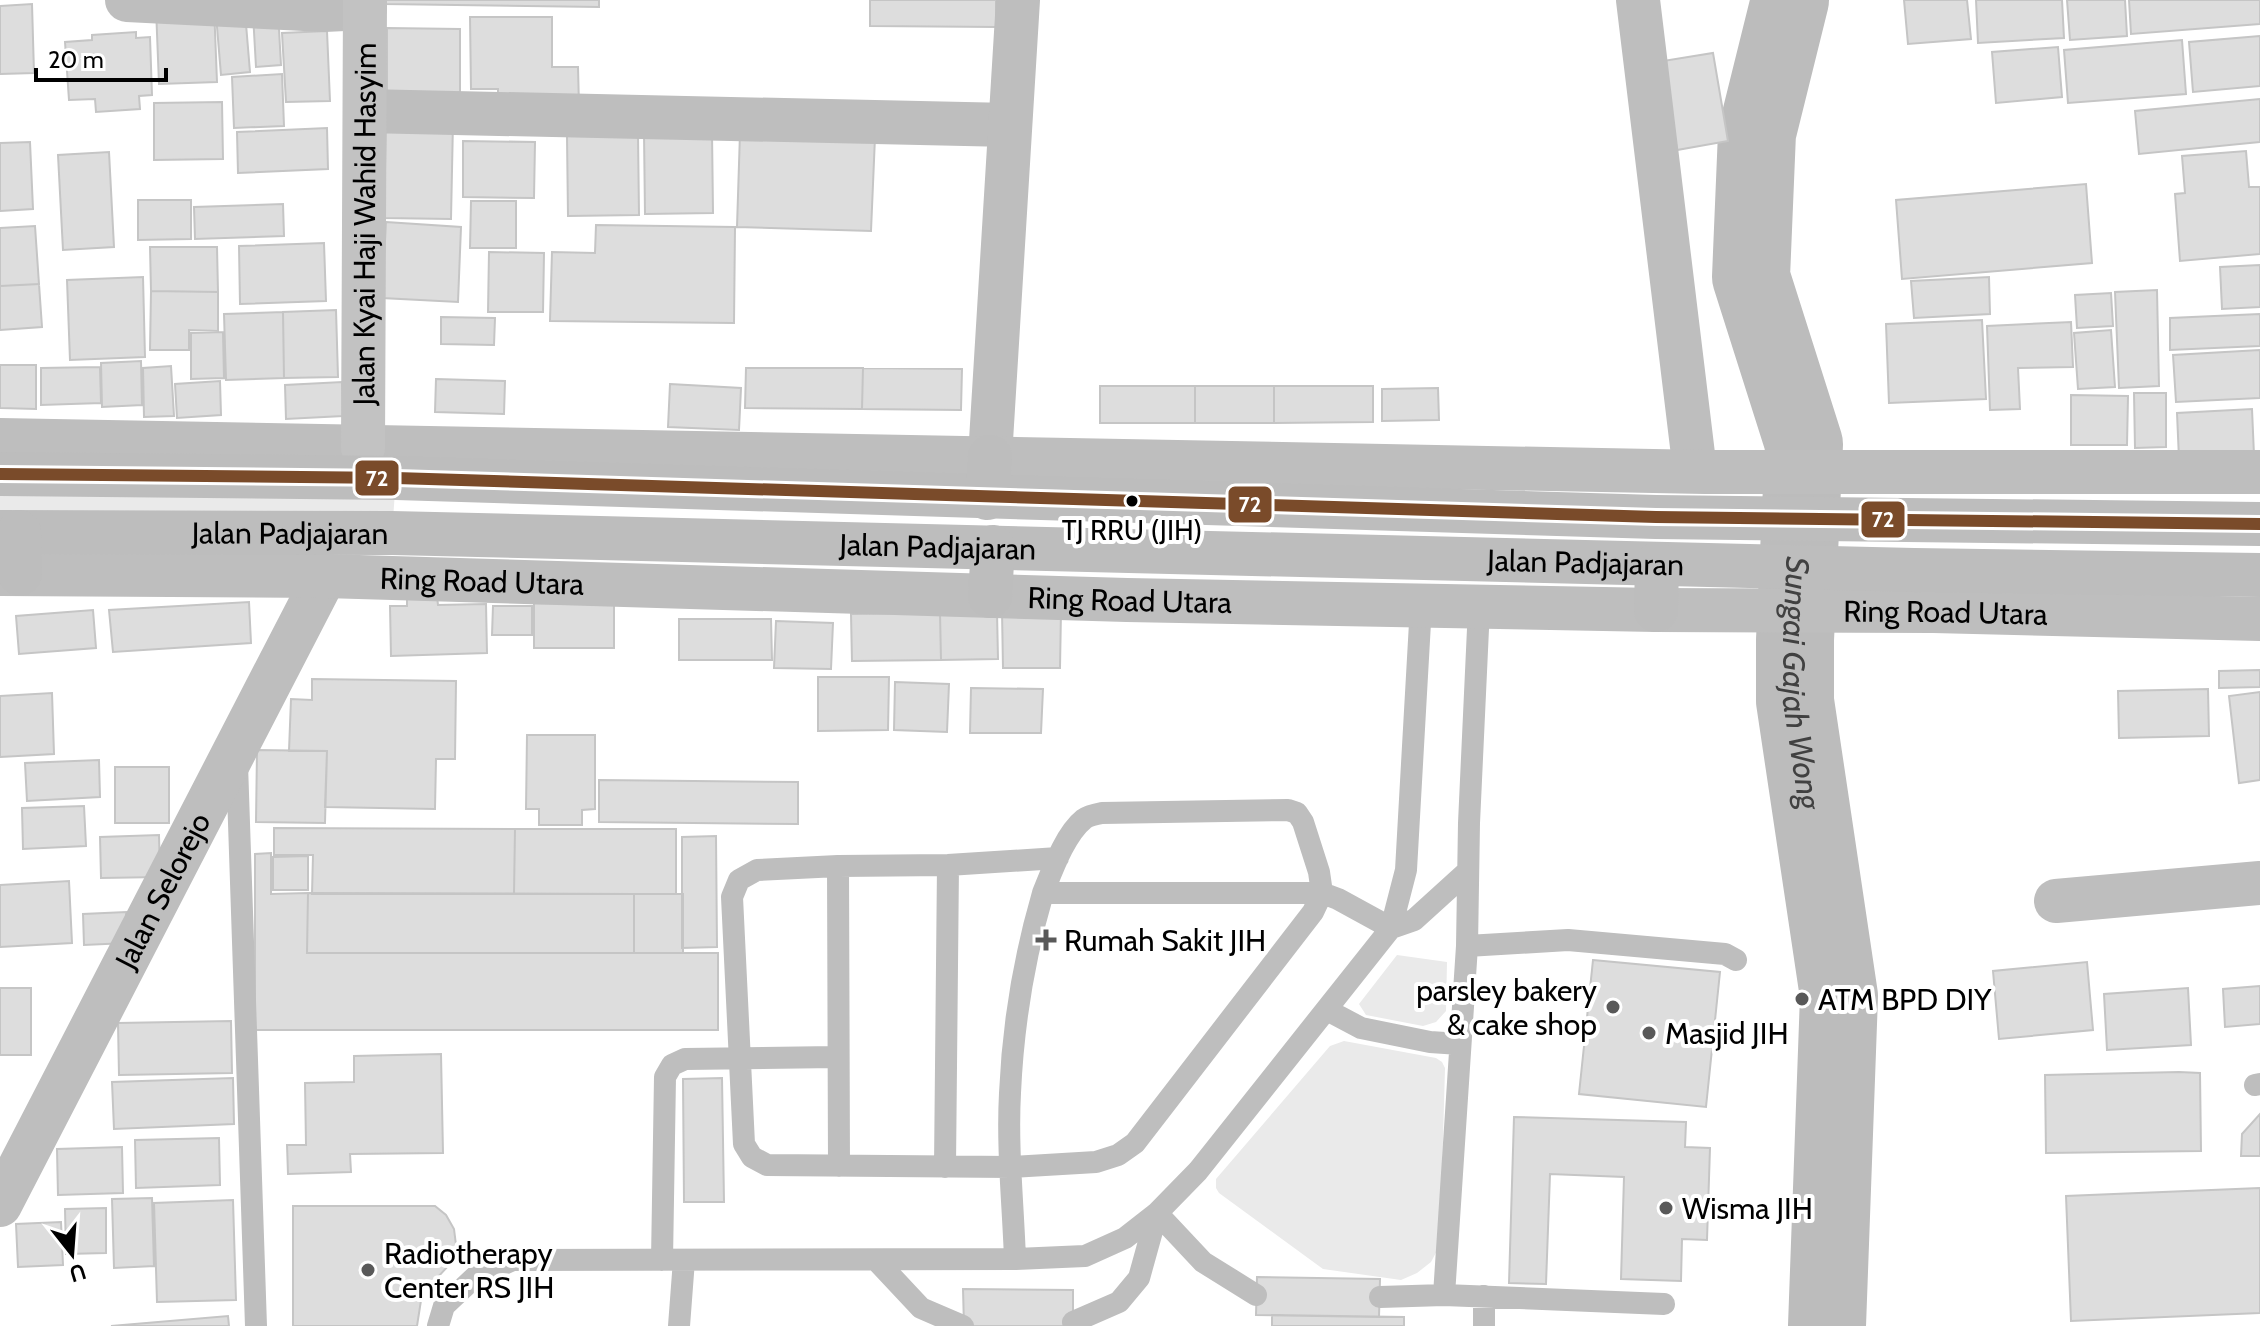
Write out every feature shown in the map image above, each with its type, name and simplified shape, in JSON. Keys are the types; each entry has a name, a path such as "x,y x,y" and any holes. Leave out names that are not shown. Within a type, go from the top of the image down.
{"highway":[{"name":"Jalan Padjajaran","path":"0,474 396,478 989,477 1656,517 2260,524"},
{"name":"Jalan Padjajaran","path":"10,553 392,533 1914,570 2260,575"},
{"path":"990,596 993,547"},
{"path":"1663,610 1668,564"}],"main road":[{"name":"Jalan Kyai Haji Wahid Hasyim","path":"363,448 365,4"}],"street":[{"path":"127,0 324,10 365,4"},
{"path":"989,477 1018,0"},
{"path":"1638,0 1700,472"},
{"path":"365,111 1010,125"},
{"path":"0,440 363,448 989,477 2260,472"},
{"name":"Ring Road Utara","path":"10,553 325,576 990,596 2260,619"},
{"name":"Jalan Selorejo","path":"0,1205 325,576"},
{"path":"2056,901 2260,883"}],"lane":[{"path":"438,1326 444,1306 476,1276 513,1260 1015,1259 1085,1256 1125,1238 1157,1213 1198,1171 1391,928 1406,870 1421,605"},
{"path":"1444,1295 1467,946 1479,607"},
{"path":"236,750 256,1326"},
{"path":"1015,1259 1011,1167 1010,1095 1015,1023 1031,935 1043,893 1058,858 1085,819 1102,813 1288,810 1297,813 1303,822 1319,872 1322,893 1313,912 1135,1143 1118,1155 1096,1162 1011,1167 767,1165 752,1157 744,1144 732,897 739,880 757,870 948,865 1058,858"},
{"path":"945,1167 948,865"},
{"path":"838,866 836,1057 839,1166"},
{"path":"1043,893 1322,893 1391,928 1414,920 1468,871"},
{"path":"1467,946 1568,940 1725,954 1736,960"},
{"path":"1327,1010 1361,1028 1430,1042 1460,1044"},
{"path":"679,1326 665,1077 672,1065 685,1059 836,1057"},
{"path":"1157,1213 1203,1262 1256,1295"},
{"path":"1073,1322 1119,1302 1139,1278 1157,1213"},
{"path":"876,1260 921,1308 963,1326"},
{"path":"1380,1297 1444,1295 1664,1304"},
{"path":"1484,1296 1484,1326"}],"shaded area":[{"path":"396,478 392,533 0,528 0,479"},
{"path":"1397,955 1447,962 1446,1011 1436,1022 1423,1026 1366,1015 1359,1004"},
{"path":"1344,1041 1436,1058 1445,1068 1440,1245 1431,1262 1401,1280 1323,1269 1216,1188 1216,1179 1330,1046"}],"building":[{"path":"384,0 599,0 599,7 384,4"},
{"path":"870,0 996,0 996,27 870,26"},
{"path":"1904,0 1967,0 1971,39 1908,44"},
{"path":"1976,0 2062,0 2064,38 1978,43"},
{"path":"2067,0 2125,0 2127,36 2070,40"},
{"path":"2129,0 2260,0 2260,24 2131,34"},
{"path":"32,4 34,73 0,74 0,6"},
{"path":"214,6 217,82 159,84 156,8"},
{"path":"245,12 250,72 221,75 216,15"},
{"path":"278,12 281,65 256,67 253,14"},
{"path":"470,17 552,17 552,67 578,67 579,106 498,107 498,89 471,89"},
{"path":"387,28 460,29 460,109 387,108"},
{"path":"327,31 330,101 286,102 282,33"},
{"path":"136,32 136,38 150,37 152,95 139,96 140,109 96,112 95,99 69,100 65,42 92,40 92,35"},
{"path":"2260,36 2260,86 2193,92 2189,42"},
{"path":"2182,40 2186,94 2068,103 2064,50"},
{"path":"2058,47 2062,97 1996,103 1992,52"},
{"path":"1713,53 1728,141 1677,150 1663,61"},
{"path":"282,74 284,126 234,128 232,77"},
{"path":"2260,99 2260,142 2139,154 2135,111"},
{"path":"222,102 223,159 154,160 154,103"},
{"path":"386,121 453,122 451,219 384,218"},
{"path":"327,128 328,169 238,173 237,132"},
{"path":"712,132 713,213 645,214 644,133"},
{"path":"740,133 875,137 871,231 737,227"},
{"path":"638,135 639,215 568,216 567,136"},
{"path":"463,141 535,142 534,198 463,197"},
{"path":"30,142 33,209 0,211 0,143"},
{"path":"2246,151 2249,187 2260,187 2260,254 2180,261 2175,194 2185,193 2182,156"},
{"path":"109,152 114,247 63,250 58,155"},
{"path":"2086,184 2092,263 1902,279 1896,200"},
{"path":"138,200 191,200 191,239 138,240"},
{"path":"471,201 516,201 516,248 470,248"},
{"path":"283,204 284,236 195,239 194,207"},
{"path":"386,222 461,227 458,302 382,298"},
{"path":"596,225 735,227 734,323 550,321 552,252 595,253"},
{"path":"35,226 39,284 0,286 0,228"},
{"path":"324,243 326,301 240,304 239,246"},
{"path":"150,247 217,247 218,292 151,291"},
{"path":"489,252 544,253 543,312 488,312"},
{"path":"2260,265 2260,307 2222,309 2220,267"},
{"path":"143,277 145,357 70,360 67,280"},
{"path":"1989,277 1990,314 1914,318 1911,281"},
{"path":"39,284 42,327 0,330 0,286"},
{"path":"2157,290 2159,386 2119,388 2115,292"},
{"path":"151,291 218,292 218,331 189,330 189,350 150,350"},
{"path":"2111,293 2113,326 2077,328 2075,295"},
{"path":"336,310 338,377 284,378 283,312"},
{"path":"283,312 284,378 226,380 224,314"},
{"path":"2260,314 2260,346 2170,350 2170,318"},
{"path":"441,317 495,318 494,345 441,344"},
{"path":"1982,320 1986,399 1889,403 1886,324"},
{"path":"2071,322 2073,367 2018,368 2020,409 1990,410 1987,326"},
{"path":"2111,330 2115,387 2078,389 2074,333"},
{"path":"223,332 224,378 191,379 191,333"},
{"path":"2260,350 2260,398 2176,402 2173,355"},
{"path":"141,361 142,405 102,407 101,363"},
{"path":"0,365 36,365 36,409 0,408"},
{"path":"171,366 174,416 144,417 143,368"},
{"path":"100,367 101,403 41,405 41,368"},
{"path":"746,368 863,368 862,409 745,408"},
{"path":"863,368 962,369 961,410 862,409"},
{"path":"436,379 505,381 504,414 435,412"},
{"path":"220,381 221,415 177,418 175,384"},
{"path":"342,382 343,416 286,419 285,385"},
{"path":"670,384 741,388 739,430 668,427"},
{"path":"1100,386 1195,386 1195,423 1100,423"},
{"path":"1195,386 1274,386 1274,423 1195,423"},
{"path":"1274,386 1373,386 1373,422 1274,423"},
{"path":"1438,388 1439,420 1382,421 1382,389"},
{"path":"2134,393 2166,393 2166,447 2135,448"},
{"path":"2071,395 2128,396 2127,445 2071,445"},
{"path":"2252,409 2254,455 2179,459 2177,413"},
{"path":"437,596 438,605 486,604 487,653 391,656 390,606 407,606 407,597"},
{"path":"249,602 251,643 113,652 109,610"},
{"path":"534,603 614,604 614,648 534,648"},
{"path":"493,606 532,606 532,635 492,635"},
{"path":"93,610 96,648 19,654 16,616"},
{"path":"1002,611 1061,611 1060,668 1003,668"},
{"path":"997,612 998,659 941,660 940,613"},
{"path":"940,613 941,660 852,661 851,614"},
{"path":"679,619 771,619 772,660 679,660"},
{"path":"776,621 833,623 831,669 774,668"},
{"path":"2260,670 2260,687 2219,688 2219,671"},
{"path":"818,677 889,677 888,730 818,731"},
{"path":"312,679 456,681 455,759 436,759 435,809 325,807 327,751 289,751 291,699 312,700"},
{"path":"895,682 949,684 947,732 894,730"},
{"path":"971,688 1043,689 1041,733 970,733"},
{"path":"2208,689 2209,736 2119,738 2118,691"},
{"path":"2260,692 2260,780 2239,783 2229,696"},
{"path":"52,693 54,754 0,757 0,696"},
{"path":"527,735 595,735 595,809 582,810 582,825 539,825 539,809 526,809"},
{"path":"257,750 327,751 325,823 256,822"},
{"path":"99,760 100,797 27,801 25,763"},
{"path":"115,767 169,767 169,823 115,823"},
{"path":"599,780 798,782 798,824 599,822"},
{"path":"84,806 86,846 23,849 22,808"},
{"path":"274,828 515,829 514,894 312,894 313,855 274,855"},
{"path":"515,829 676,829 676,894 514,894"},
{"path":"159,835 160,877 101,878 100,837"},
{"path":"716,836 717,947 682,948 682,837"},
{"path":"271,853 271,894 308,893 307,953 718,953 718,1030 255,1030 255,854"},
{"path":"308,856 308,890 273,890 273,857"},
{"path":"69,881 72,943 0,947 0,885"},
{"path":"308,893 634,894 634,953 307,953"},
{"path":"634,894 683,894 683,953 634,953"},
{"path":"126,912 127,943 84,945 83,914"},
{"name":"Masjid JIH","path":"1593,960 1720,972 1706,1107 1579,1094"},
{"path":"2087,962 2093,1030 1999,1039 1993,971"},
{"path":"2260,986 2260,1024 2225,1027 2223,989"},
{"path":"0,988 31,988 31,1055 0,1055"},
{"path":"2188,988 2191,1045 2107,1050 2104,994"},
{"path":"231,1021 232,1073 119,1075 118,1023"},
{"path":"441,1054 443,1153 350,1154 351,1172 288,1174 287,1145 306,1145 305,1083 354,1082 354,1056"},
{"path":"2200,1073 2201,1151 2046,1153 2045,1075"},
{"path":"233,1078 234,1124 114,1129 112,1082"},
{"path":"722,1078 724,1202 684,1202 683,1079"},
{"path":"2260,1114 2260,1156 2241,1156 2242,1134"},
{"name":"Wisma JIH","path":"1514,1117 1686,1122 1685,1147 1710,1148 1707,1240 1682,1239 1681,1281 1621,1279 1624,1177 1550,1174 1546,1284 1509,1283"},
{"path":"219,1138 220,1185 136,1188 135,1140"},
{"path":"122,1147 123,1193 58,1195 57,1149"},
{"path":"2260,1188 2260,1313 2071,1321 2066,1196"},
{"path":"152,1198 154,1266 114,1268 112,1199"},
{"path":"233,1200 236,1300 157,1302 154,1203"},
{"name":"Radiotherapy Center RS JIH","path":"293,1206 435,1206 446,1215 454,1229 456,1245 450,1264 422,1294 417,1326 293,1326"},
{"path":"106,1208 106,1253 66,1254 65,1209"},
{"path":"61,1222 63,1265 18,1267 16,1224"},
{"path":"1257,1277 1380,1279 1379,1317 1256,1315"},
{"path":"963,1289 1073,1290 1073,1326 964,1326"},
{"path":"1272,1315 1404,1317 1404,1326 1272,1326"},
{"path":"228,1316 229,1326 111,1326"}],"waterway":[{"name":"Sungai Gajah Wong","path":"1790,0 1757,133 1751,277 1804,444 1795,701 1839,996 1827,1326"}],"transit line":[{"name":"72","path":"0,474 396,478 1656,517 2260,524"}],"place":[{"name":"TJ RRU (JIH)","path":"1132,501"},
{"name":"Rumah Sakit JIH","path":"1046,940"},
{"name":"ATM BPD DIY","path":"1802,999"},
{"name":"parsley bakery & cake shop","path":"1613,1007"},
{"name":"Masjid JIH","path":"1649,1033"},
{"name":"Wisma JIH","path":"1666,1208"},
{"name":"Radiotherapy Center RS JIH","path":"368,1270"}]}
